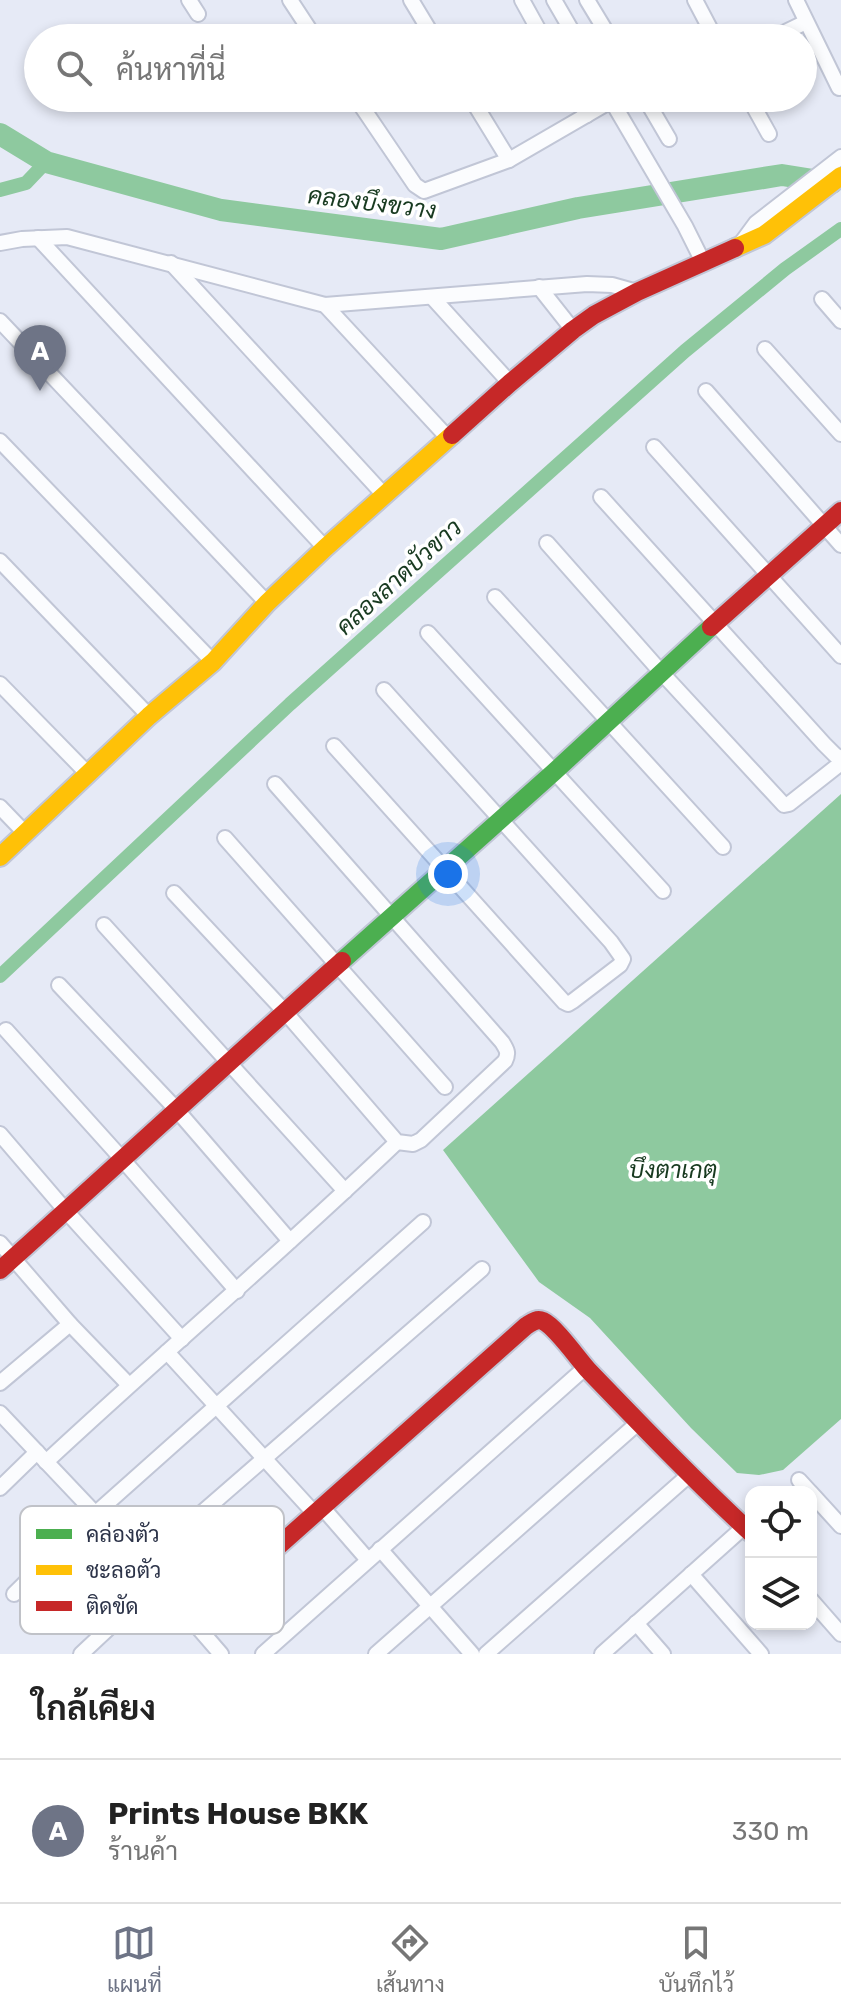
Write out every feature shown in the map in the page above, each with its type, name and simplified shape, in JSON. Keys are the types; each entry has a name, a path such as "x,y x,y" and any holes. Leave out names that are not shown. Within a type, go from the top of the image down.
{"street":[{"path":"189,0 198,14"},
{"path":"290,0 306,24"},
{"path":"411,0 426,24"},
{"path":"522,0 535,24"},
{"path":"554,0 568,24"},
{"path":"587,0 602,24"},
{"path":"695,0 708,24"},
{"path":"796,0 806,22 802,24"},
{"path":"817,44 839,88"},
{"path":"366,112 419,189 424,191 509,160 592,112"},
{"path":"480,112 509,160"},
{"path":"619,112 703,262"},
{"path":"653,112 669,139"},
{"path":"757,112 769,134"},
{"path":"0,857 149,716 213,662 267,603 325,548 573,330 637,292 740,245 841,157"},
{"path":"760,229 841,176"},
{"path":"0,243 67,237 325,305 587,284 612,285 637,292"},
{"path":"38,238 325,548"},
{"path":"170,263 385,496"},
{"path":"539,287 573,330"},
{"path":"432,297 510,383"},
{"path":"822,299 841,321"},
{"path":"325,305 449,439"},
{"path":"0,321 267,603"},
{"path":"765,349 841,434"},
{"path":"706,391 841,545"},
{"path":"0,441 213,662"},
{"path":"654,447 841,656"},
{"path":"547,543 784,805 841,760 601,497"},
{"path":"7,1264 841,511"},
{"path":"0,561 149,716"},
{"path":"495,597 723,847"},
{"path":"428,633 663,891"},
{"path":"0,684 88,774"},
{"path":"334,746 564,1002 568,1004 573,1001 620,965 623,959 611,942 384,690"},
{"path":"174,893 286,1013 397,1142 413,1144 421,1140 505,1061 508,1055 502,1042 275,784"},
{"path":"0,807 25,833"},
{"path":"225,838 445,1087"},
{"path":"104,925 345,1191"},
{"path":"59,985 176,1109 290,1241"},
{"path":"6,1030 237,1291"},
{"path":"0,1134 182,1339"},
{"path":"0,1488 42,1457 182,1339 397,1142"},
{"path":"104,1506 423,1222"},
{"path":"0,1243 7,1264 129,1385"},
{"path":"208,1506 482,1269"},
{"path":"284,1541 537,1320 553,1329 689,1475 745,1526"},
{"path":"0,1383 70,1324"},
{"path":"167,1352 262,1458 368,1560"},
{"path":"263,1654 586,1367"},
{"path":"0,1413 88,1506"},
{"path":"376,1654 639,1422"},
{"path":"486,1654 689,1475"},
{"path":"799,1480 805,1486"},
{"path":"817,1499 841,1526"},
{"path":"602,1654 691,1574 745,1531"},
{"path":"380,1549 472,1654"},
{"path":"691,1574 761,1654"},
{"path":"14,1594 20,1588"},
{"path":"817,1607 841,1634"},
{"path":"636,1623 663,1654"},
{"path":"81,1654 102,1634"},
{"path":"204,1634 220,1654"}],"water":[{"name":"บึงตาเกตุ","path":"841,794 841,1419 783,1470 759,1475 737,1473 691,1428 590,1318 539,1282 443,1150"}],"waterway":[{"name":"คลองบึงขวาง","path":"0,134 46,162 221,210 441,239 578,208 782,175 832,183"},
{"path":"0,190 26,183 46,162"},
{"name":"คลองลาดบัวขาว","path":"0,976 290,704 685,351 785,269 841,229"}],"traffic: fast":[{"path":"342,961 711,627"}],"traffic: slow":[{"path":"735,248 764,235 841,176"},
{"path":"0,857 149,716 213,662 267,603 325,548 452,435"}],"traffic: jam":[{"path":"452,435 594,315 735,248"},
{"path":"711,627 841,511"},
{"path":"0,1270 342,961"},
{"path":"284,1541 526,1326 538,1320 554,1330 589,1371 745,1527"}],"place":[{"name":"Prints House BKK","path":"40,391"}]}
